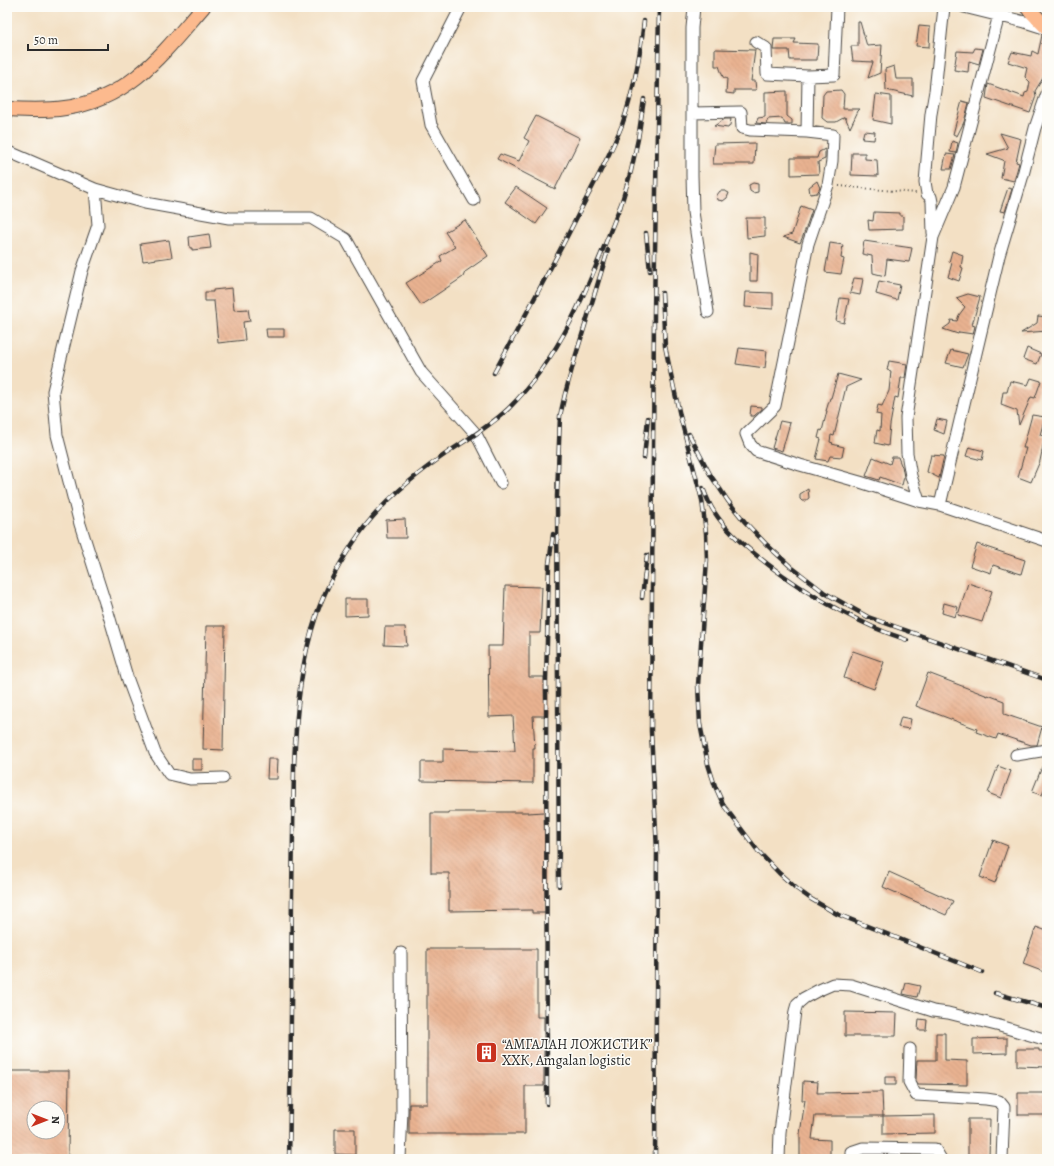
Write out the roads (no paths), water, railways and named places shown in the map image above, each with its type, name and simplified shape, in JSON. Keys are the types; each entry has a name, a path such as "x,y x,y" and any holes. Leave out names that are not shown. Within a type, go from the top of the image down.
{"main road":[{"path":"7,110 67,108 94,101 119,90 155,62 203,7"},
{"path":"1027,7 1047,28"}],"street":[{"path":"461,7 423,81 431,125 474,200"},
{"path":"694,7 692,28 693,212 708,312"},
{"path":"756,42 766,48 768,74 808,76 834,75 837,7"},
{"path":"919,501 911,476 907,453 906,418 933,237 932,202 931,197 927,194 925,182 944,7"},
{"path":"964,7 1047,28"},
{"path":"933,237 954,187 999,15"},
{"path":"806,132 808,76"},
{"path":"940,505 999,256 1035,128 1047,93"},
{"path":"692,113 741,112 742,128 750,130 806,132 833,135 832,161 828,185 808,244 775,406 746,434 750,444 756,451 919,501 940,505 1047,541"},
{"path":"7,151 95,189 145,203 229,218 311,218 346,239 421,372 476,434 501,483"},
{"path":"95,189 98,225 82,271 53,391 57,435 80,524 128,680 155,753 169,774 190,779 223,778"},
{"path":"1016,755 1047,750"},
{"path":"400,1159 402,1111 401,953"},
{"path":"779,1159 780,1132 795,1011 798,1004 804,998 822,988 833,984 851,985 933,1011 1000,1026 1047,1040"},
{"path":"910,1049 909,1082 916,1095 999,1101 1004,1107 1002,1159"},
{"path":"851,1159 851,1152 862,1148 935,1149 941,1159"}],"railway":[{"path":"655,1159 657,851 651,731 654,313 659,7"},
{"path":"494,373 561,249 618,135 633,86 644,21"},
{"path":"620,208 631,171 638,139 644,99"},
{"path":"289,1159 295,748 303,670 311,632 317,613 342,561 369,521 389,499 423,470 486,427 508,409 546,364 561,339 588,286 621,204"},
{"path":"646,233 650,271"},
{"path":"559,886 557,496 560,416 575,358 608,250"},
{"path":"662,293 665,346 680,416 702,500 706,533 707,560 698,685 700,724 708,764 715,786 724,806 758,851 779,873 811,899 837,914 982,972"},
{"path":"644,458 648,418"},
{"path":"689,434 711,476 745,522 790,566 825,593 868,617 1047,680"},
{"path":"703,488 713,510 727,528 764,561 809,593 840,611 877,629 907,640"},
{"path":"547,1104 546,680 549,564 553,534"},
{"path":"642,598 647,555"},
{"path":"995,993 1047,1008"}],"place":[{"name":"“АМГАЛАН ЛОЖИСТИК” ХХК, Amgalan logistic","path":"486,1052"}]}
